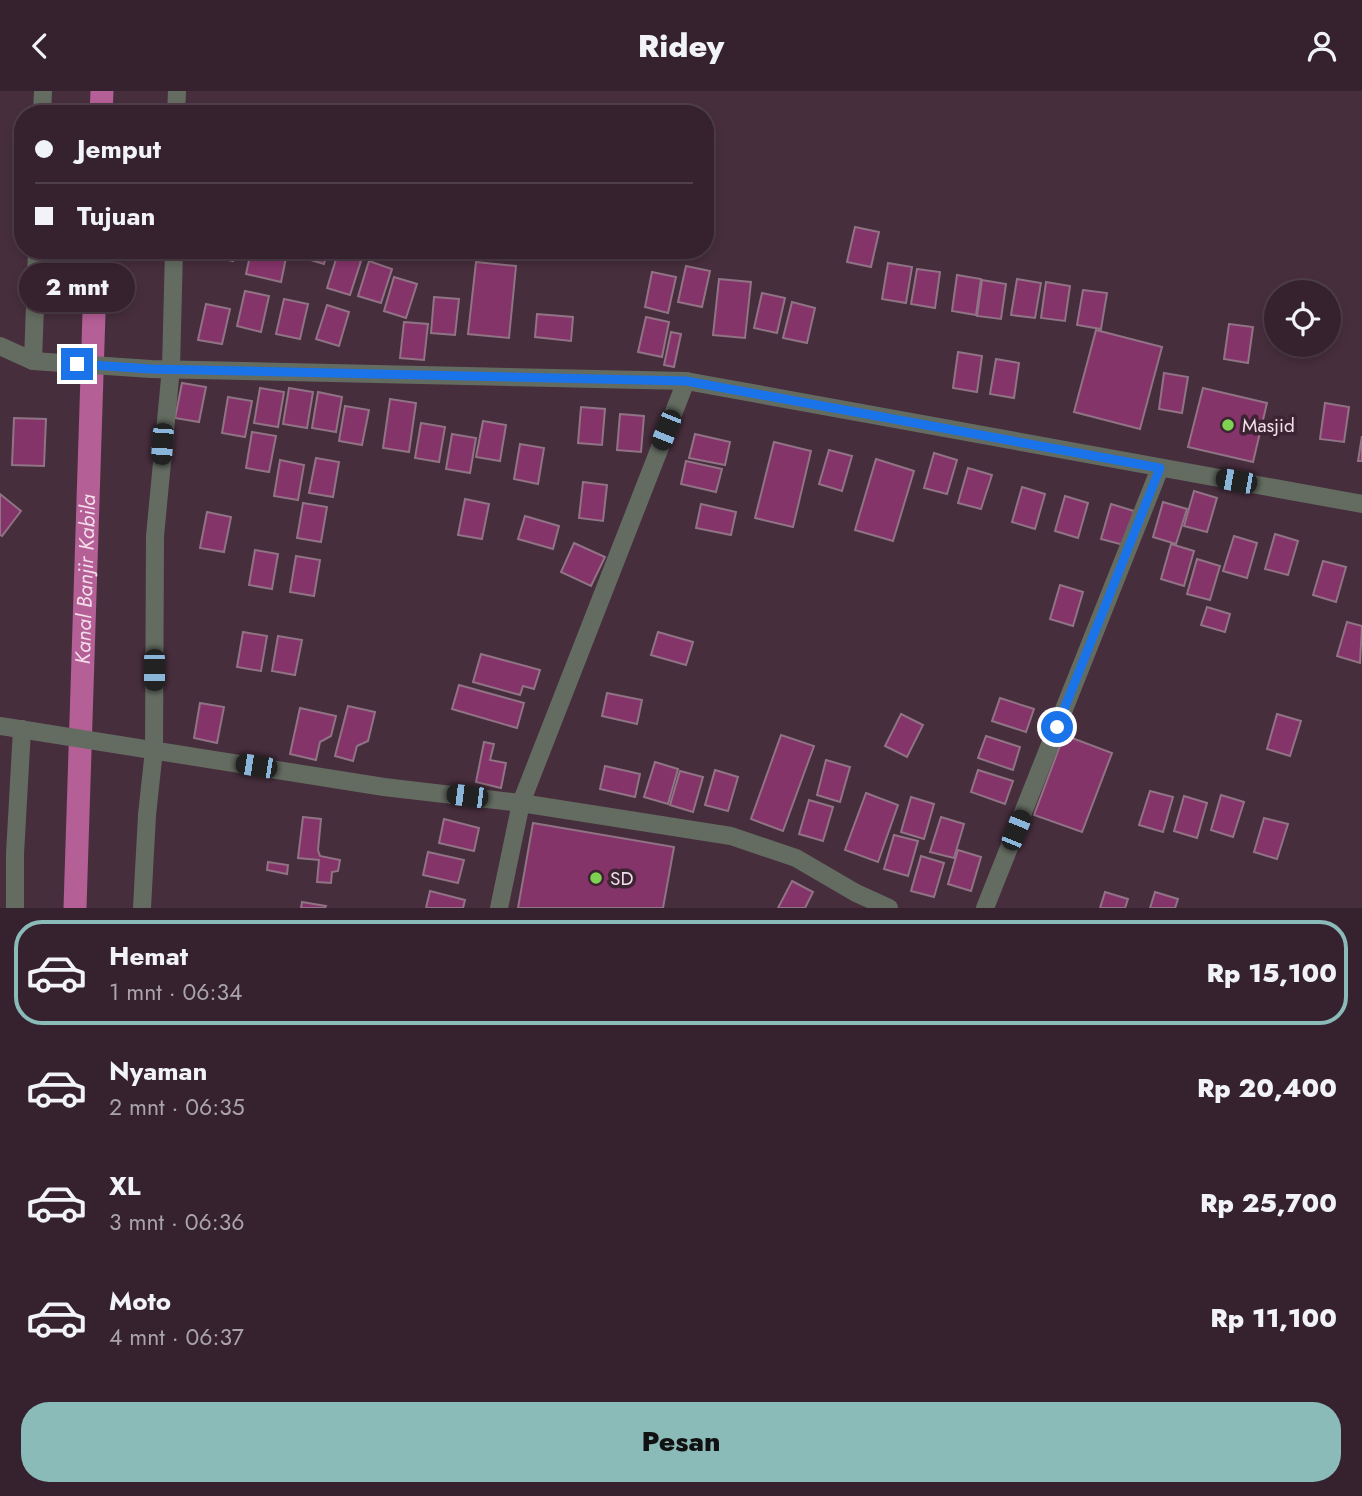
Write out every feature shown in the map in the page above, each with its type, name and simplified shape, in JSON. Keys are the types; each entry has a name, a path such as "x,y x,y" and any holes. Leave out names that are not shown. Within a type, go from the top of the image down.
{"street":[{"path":"33,361 37,259"},
{"path":"142,908 155,535 171,368 174,259"},
{"path":"0,347 33,361 151,369 686,381 1362,504"},
{"path":"499,908 521,803 686,381"},
{"path":"985,908 1160,468"},
{"path":"0,726 384,787 521,803 731,836 796,858 856,893 889,908"},
{"path":"15,908 15,854 22,729"}],"building":[{"path":"855,227 879,232 871,267 847,262"},
{"path":"249,259 286,259 281,282 246,274"},
{"path":"308,259 325,259 324,264"},
{"path":"336,259 361,261 350,295 327,288"},
{"path":"369,261 392,269 381,303 358,296"},
{"path":"476,262 516,266 509,338 468,334"},
{"path":"888,263 912,267 906,303 882,299"},
{"path":"686,266 710,271 702,307 678,302"},
{"path":"917,269 940,272 935,308 911,304"},
{"path":"652,272 676,277 668,313 645,307"},
{"path":"957,275 981,279 976,315 952,311"},
{"path":"394,277 417,284 406,318 384,311"},
{"path":"719,279 751,282 745,338 713,335"},
{"path":"1017,279 1041,283 1035,318 1011,315"},
{"path":"982,280 1006,284 1001,319 977,316"},
{"path":"1046,282 1070,286 1065,321 1041,318"},
{"path":"1083,290 1107,293 1101,329 1077,325"},
{"path":"245,291 269,296 261,332 237,326"},
{"path":"762,293 785,298 777,333 754,328"},
{"path":"434,297 459,299 455,335 431,333"},
{"path":"284,299 308,304 300,339 276,334"},
{"path":"792,302 815,308 807,343 783,338"},
{"path":"206,304 230,309 222,344 198,340"},
{"path":"327,305 349,312 339,346 316,339"},
{"path":"537,314 573,317 571,341 535,337"},
{"path":"646,317 669,322 662,357 638,352"},
{"path":"404,322 428,324 424,360 400,358"},
{"path":"1229,324 1253,327 1248,363 1224,359"},
{"path":"1096,330 1162,347 1140,429 1074,412"},
{"path":"671,332 681,334 674,367 664,365"},
{"path":"958,352 982,356 977,392 953,388"},
{"path":"996,359 1019,363 1014,398 990,394"},
{"path":"1164,373 1188,377 1182,413 1159,409"},
{"path":"182,383 206,387 199,422 175,418"},
{"path":"260,388 284,392 278,427 254,423"},
{"path":"289,388 313,392 307,428 283,424"},
{"name":"Masjid","path":"1203,388 1267,403 1253,462 1188,447"},
{"path":"318,392 342,397 336,432 312,428"},
{"path":"228,397 252,401 245,437 222,433"},
{"path":"390,399 416,403 409,452 383,448"},
{"path":"1325,403 1349,407 1344,442 1320,439"},
{"path":"345,406 369,410 362,445 339,441"},
{"path":"581,407 605,409 602,445 578,443"},
{"path":"620,414 644,416 641,452 617,450"},
{"path":"14,418 46,419 44,466 12,465"},
{"path":"483,421 506,425 500,461 476,457"},
{"path":"421,423 445,427 439,462 415,458"},
{"path":"252,432 276,436 269,472 246,468"},
{"path":"452,434 476,438 470,473 446,469"},
{"path":"695,434 730,442 725,465 689,458"},
{"path":"1362,436 1362,461 1358,461"},
{"path":"774,442 811,451 793,527 755,518"},
{"path":"520,444 544,448 538,484 514,479"},
{"path":"829,450 852,456 842,491 819,484"},
{"path":"934,453 957,460 947,494 924,488"},
{"path":"316,458 339,462 333,497 309,493"},
{"path":"876,459 914,471 893,541 855,530"},
{"path":"280,460 304,465 298,500 274,496"},
{"path":"686,461 722,469 716,492 681,484"},
{"path":"968,468 992,475 981,509 958,503"},
{"path":"583,482 607,485 603,521 579,518"},
{"path":"1022,487 1045,494 1035,529 1012,522"},
{"path":"1194,491 1217,498 1207,532 1184,526"},
{"path":"0,494 21,511 2,536 0,535"},
{"path":"1065,496 1088,503 1078,538 1055,531"},
{"path":"465,499 489,504 482,539 458,535"},
{"path":"1163,502 1187,509 1176,544 1153,537"},
{"path":"303,503 327,507 321,542 297,538"},
{"path":"701,504 736,512 731,535 696,528"},
{"path":"1111,504 1134,511 1124,545 1101,539"},
{"path":"207,512 231,517 224,552 200,548"},
{"path":"525,516 559,526 553,549 518,539"},
{"path":"1275,534 1298,541 1288,575 1265,569"},
{"path":"1234,536 1257,543 1247,578 1223,571"},
{"path":"574,543 605,557 591,586 561,572"},
{"path":"1171,544 1194,551 1184,586 1161,579"},
{"path":"255,550 278,554 272,589 249,585"},
{"path":"296,556 320,560 314,596 290,592"},
{"path":"1197,559 1220,566 1210,600 1187,594"},
{"path":"1323,561 1346,567 1336,602 1313,595"},
{"path":"1060,585 1083,592 1073,626 1050,619"},
{"path":"1207,607 1230,614 1225,632 1201,625"},
{"path":"1347,622 1362,626 1360,663 1337,656"},
{"path":"243,632 267,636 261,671 237,667"},
{"path":"658,632 693,642 686,665 651,655"},
{"path":"278,636 302,640 295,675 272,671"},
{"path":"481,654 540,670 534,689 523,686 520,695 473,682"},
{"path":"459,685 524,703 517,728 452,709"},
{"path":"607,693 642,700 637,724 602,716"},
{"path":"1000,698 1034,709 1026,732 992,721"},
{"path":"200,703 224,707 217,743 194,738"},
{"path":"348,706 375,712 368,741 357,746 353,761 335,756"},
{"path":"300,708 336,716 331,736 320,742 316,760 290,754"},
{"path":"901,714 923,725 907,757 885,746"},
{"path":"1277,714 1301,721 1290,756 1267,749"},
{"path":"781,735 814,746 783,831 751,819"},
{"path":"1064,735 1112,753 1082,832 1034,815"},
{"path":"986,736 1020,747 1013,770 978,758"},
{"path":"484,742 494,744 490,760 506,763 501,788 476,782"},
{"path":"826,760 850,767 840,802 817,795"},
{"path":"655,762 678,769 668,804 644,797"},
{"path":"605,766 640,774 635,797 600,789"},
{"path":"715,770 738,777 728,811 705,805"},
{"path":"978,770 1013,781 1005,804 971,792"},
{"path":"680,771 703,777 693,812 670,805"},
{"path":"1150,791 1173,797 1163,832 1139,825"},
{"path":"866,793 898,805 878,862 845,850"},
{"path":"1221,795 1244,802 1233,837 1211,830"},
{"path":"1184,796 1207,803 1197,838 1174,831"},
{"path":"911,797 934,804 924,839 901,832"},
{"path":"809,800 833,807 823,841 799,834"},
{"path":"303,817 321,819 318,850 320,856 340,860 338,871 332,872 331,883 317,882 319,860 298,858"},
{"path":"941,817 964,824 954,858 930,852"},
{"path":"1264,818 1288,824 1277,859 1254,852"},
{"path":"444,819 479,828 474,851 439,843"},
{"name":"SD","path":"533,823 674,847 663,908 518,908"},
{"path":"894,835 918,841 908,876 884,869"},
{"path":"958,850 981,857 971,891 948,884"},
{"path":"428,852 464,860 458,883 423,875"},
{"path":"921,856 944,863 934,897 911,891"},
{"path":"268,862 288,865 287,874 267,870"},
{"path":"792,881 813,892 805,908 778,908"},
{"path":"430,891 465,900 463,908 426,908"},
{"path":"1105,892 1128,899 1125,908 1100,908"},
{"path":"1155,892 1178,899 1175,908 1150,908"},
{"path":"302,902 326,906 301,908"}],"waterway":[{"name":"Kanal Banjir Kabila","path":"101,105 102,91"},
{"name":"Kanal Banjir Kabila","path":"75,908 96,259"}],"place":[{"name":"Masjid","path":"1228,425"},
{"name":"SD","path":"596,878"}],"route":[{"path":"77,364 151,369 686,381 1160,468 1057,727"}]}
